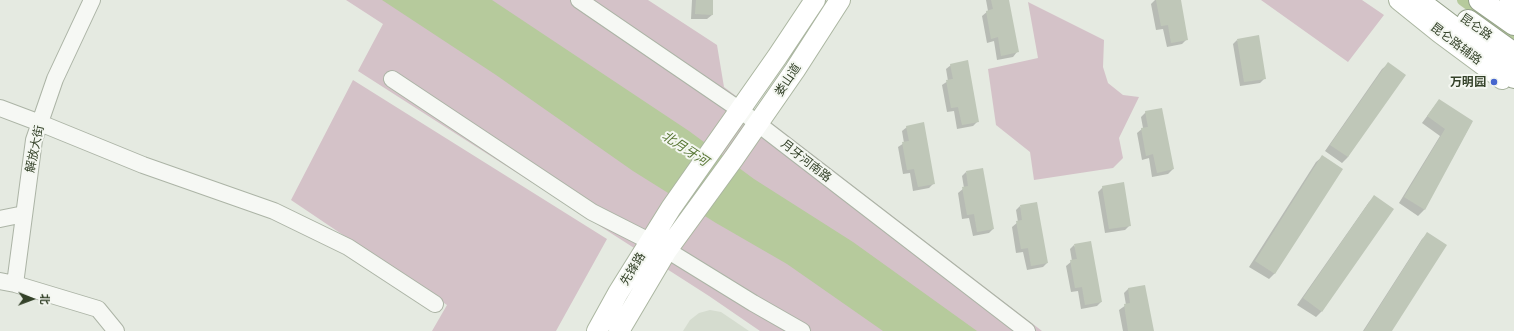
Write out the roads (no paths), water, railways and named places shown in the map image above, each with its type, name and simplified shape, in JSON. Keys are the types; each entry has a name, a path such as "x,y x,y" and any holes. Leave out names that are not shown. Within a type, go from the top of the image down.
{"highway":[{"path":"1418,0 1514,72"},
{"name":"昆仑路","path":"1437,0 1514,54"},
{"name":"昆仑路","path":"1480,0 1514,24"},
{"path":"1498,0 1514,12"},
{"path":"1479,47 1514,77"}],"main road":[{"name":"娄山道","path":"718,141 815,0"},
{"name":"娄山道","path":"688,220 758,124 840,0"},
{"name":"昆仑路辅路","path":"1399,0 1440,33 1514,87"},
{"name":"先锋路","path":"618,331 658,245 671,208 718,141"},
{"name":"先锋路","path":"597,331 658,245 688,220"}],"street":[{"name":"解放大街","path":"7,283 24,214 34,140 55,79 92,0"},
{"name":"月牙河南路","path":"579,0 740,110 1027,331"},
{"path":"392,79 592,212 658,245 802,331"},
{"path":"0,108 144,165 274,211 348,247 435,304"},
{"path":"0,219 24,214"},
{"path":"7,283 98,309 116,331"}],"water":[{"name":"北月牙河","path":"382,0 492,0 689,131 754,179 853,242 977,331 883,331 787,264 716,223 633,171 496,75"}],"waterway":[{"path":"1463,0 1514,37"}],"place":[{"name":"万明园","path":"1494,82"}]}
